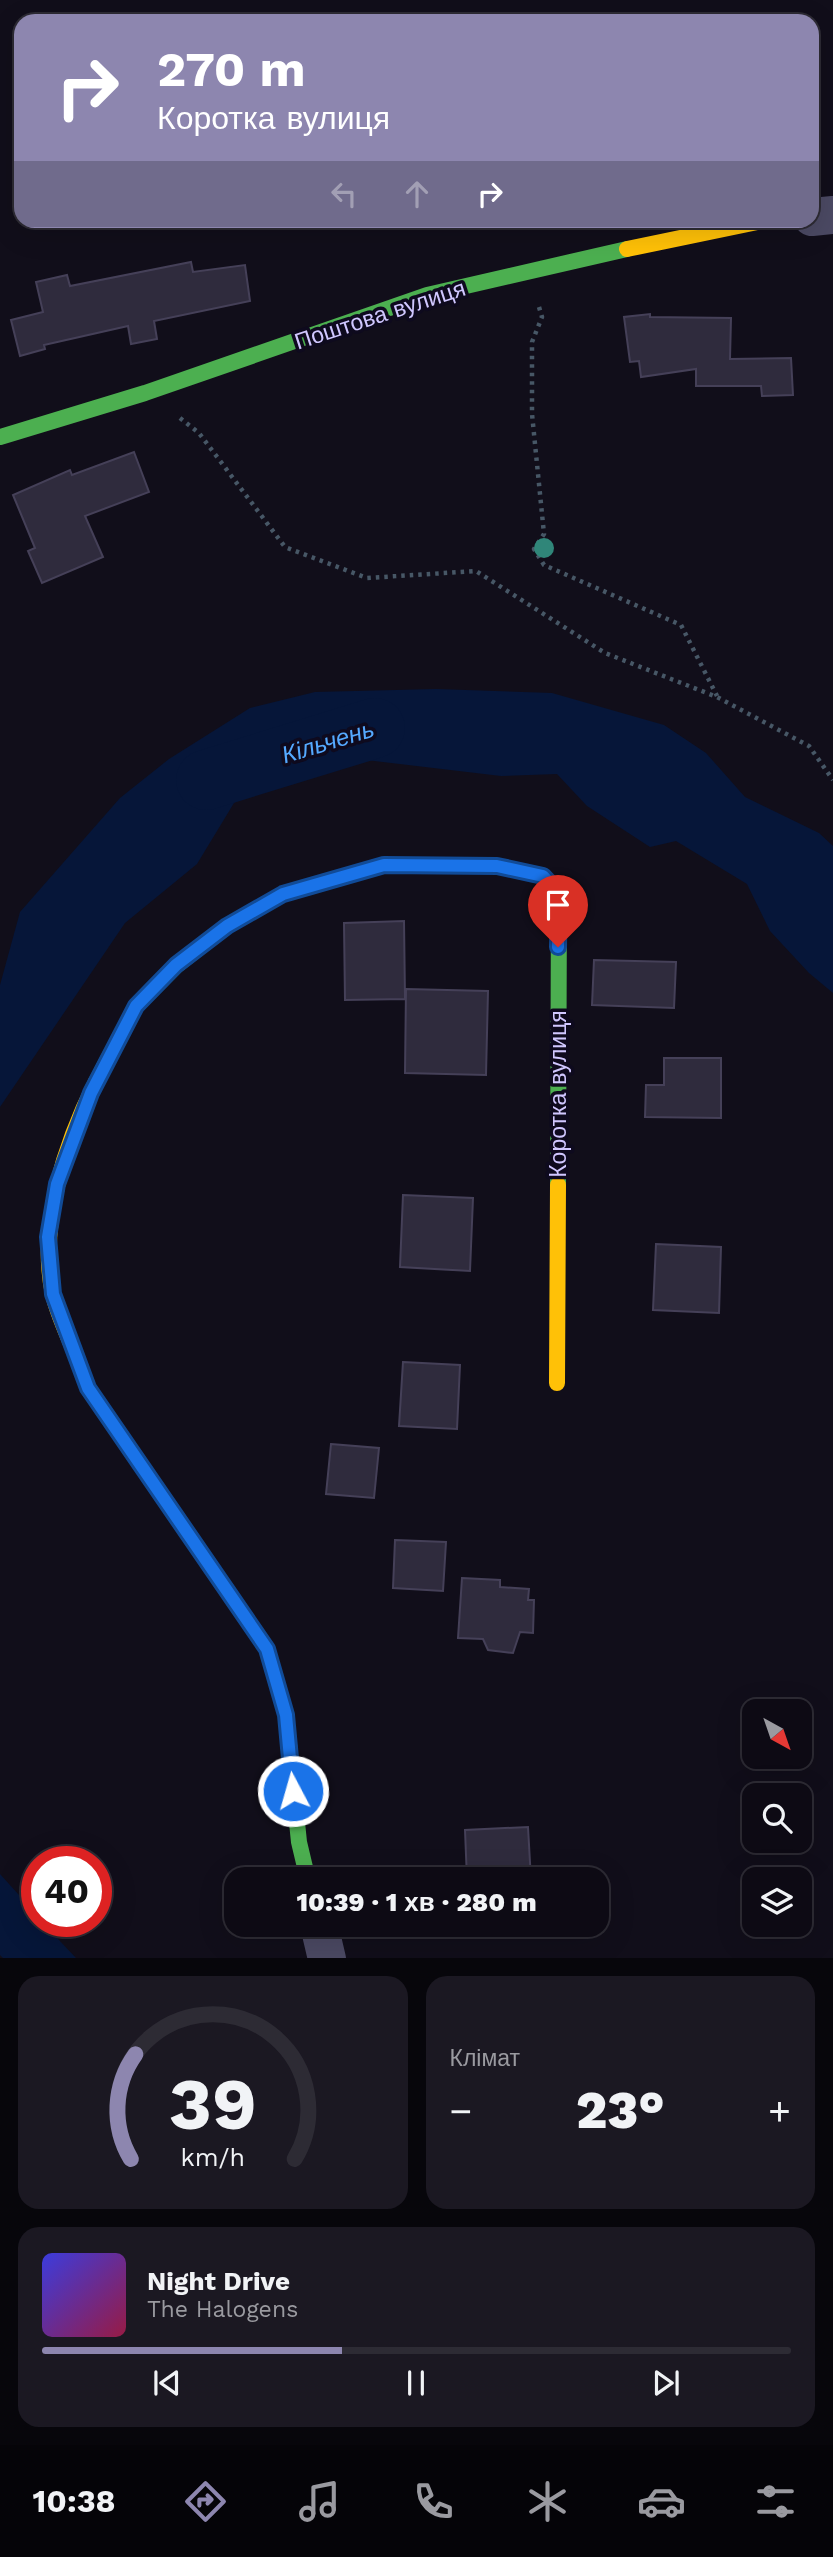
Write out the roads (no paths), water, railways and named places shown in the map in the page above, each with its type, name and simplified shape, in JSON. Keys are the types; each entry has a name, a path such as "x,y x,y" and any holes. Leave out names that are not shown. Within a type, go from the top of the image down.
{"street":[{"name":"Поштова вулиця","path":"0,437 145,393 427,295 720,228"},
{"name":"Коротка вулиця","path":"305,1867 299,1842 286,1715 267,1649 88,1388 53,1294 48,1237 57,1184 66,1157 91,1093 136,1006 176,965 227,926 283,894 384,865 497,866 543,876 559,893 557,1383"},
{"path":"322,1937 327,1958"}],"water":[{"path":"436,689 552,693 664,725 706,753 745,797 819,833 833,846 833,993 809,973 770,931 747,884 676,841 650,847 587,806 557,774 501,776 290,751 234,803 197,864 125,923 0,1107 0,985 20,912 120,798 169,759 250,708 315,692"},
{"path":"0,1874 21,1897 21,1937 56,1937 76,1958 3,1958 0,1955"}],"waterway":[{"name":"Кільчень","path":"206,780 375,728"}]}
